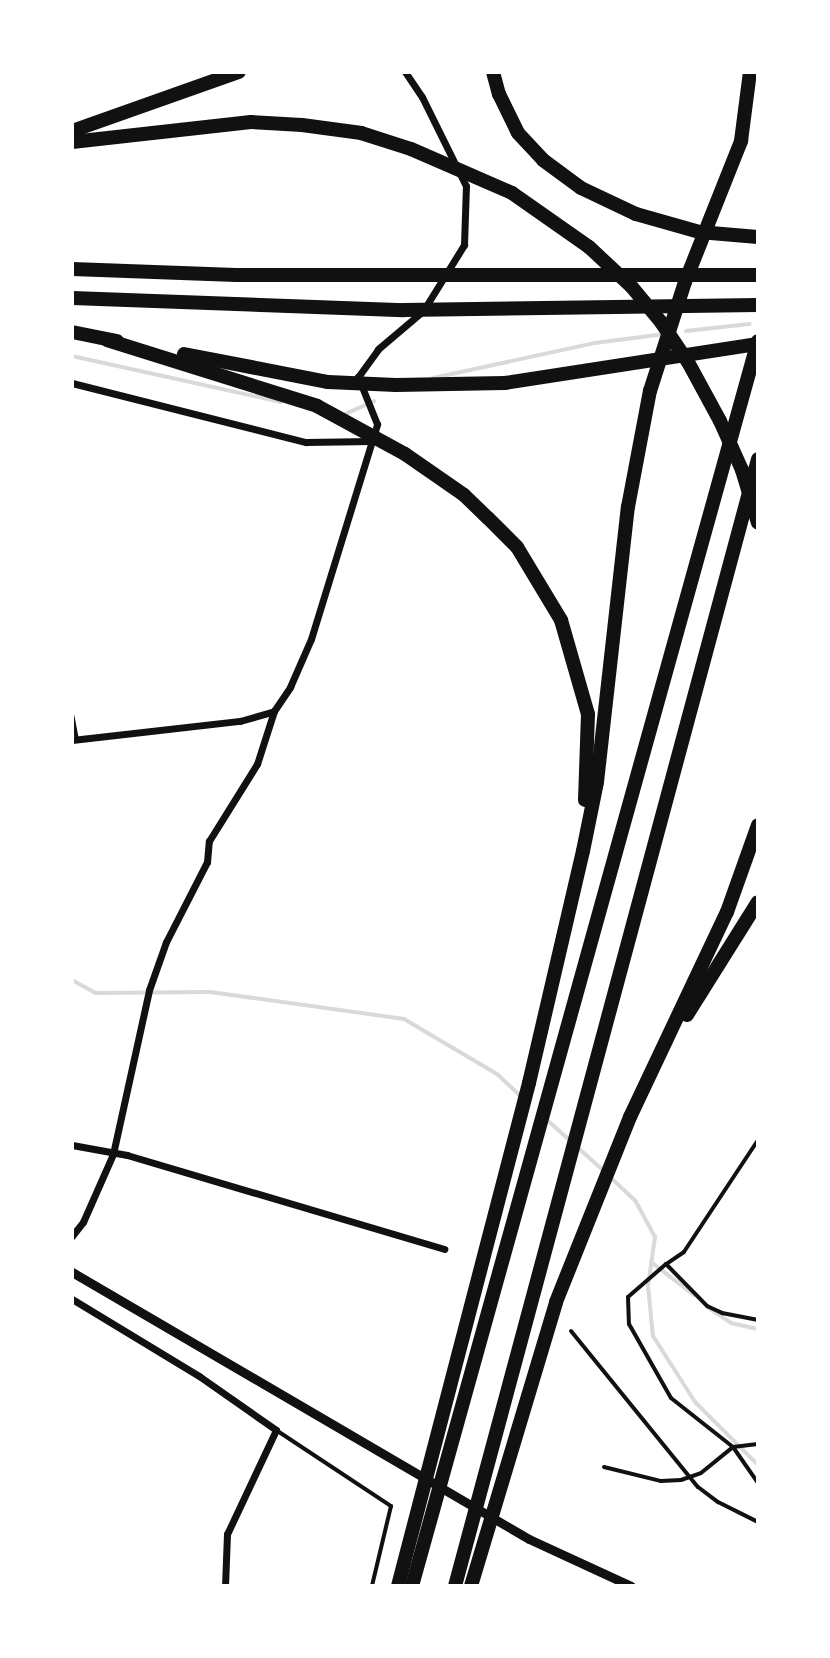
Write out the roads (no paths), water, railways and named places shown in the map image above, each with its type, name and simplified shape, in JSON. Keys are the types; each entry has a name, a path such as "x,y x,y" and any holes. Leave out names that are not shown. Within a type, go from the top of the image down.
{"highway":[{"path":"72,131 239,72"},
{"path":"493,72 499,94 518,133 543,160 581,188 636,214 699,232 758,237"},
{"path":"398,1586 529,1083 583,851 597,782 628,507 650,391 685,282 741,141 750,72"},
{"path":"72,142 251,122 302,125 361,133 411,149 512,193 589,247 631,286 661,322 720,421 742,470 758,523"},
{"path":"72,269 251,275 758,275"},
{"path":"72,298 404,310 758,305"},
{"path":"72,332 328,382 396,385 505,383 758,343 412,1586"},
{"path":"107,340 317,406 405,454 464,495 517,547 561,620 588,714 583,851"},
{"path":"455,1586 758,459"},
{"path":"471,1586 556,1302 595,1198 727,912 758,825"},
{"path":"630,1117 704,985 755,906"}],"street":[{"path":"72,1236 83,1222 113,1154 157,964 207,862 209,841 257,764 274,711 290,687 311,639 377,424 358,377 378,349 423,311 464,245 466,186 422,97 405,72"},
{"path":"72,383 306,442 372,441"},
{"path":"75,740 240,721 274,711"},
{"path":"72,1145 444,1249"},
{"path":"73,1272 529,1539 631,1586"},
{"path":"72,1299 199,1376 276,1430 227,1534 223,1558 225,1586"}],"lane":[{"path":"72,714 75,740"},
{"path":"758,1140 684,1252 628,1297 629,1324 671,1398 733,1447 758,1483"},
{"path":"666,1264 707,1306 758,1320"},
{"path":"571,1331 690,1477 718,1502 758,1522"},
{"path":"276,1430 391,1506 372,1586"},
{"path":"604,1467 661,1481 690,1477 701,1473 733,1447 758,1444"}],"waterway":[{"path":"686,331 750,324"},
{"path":"433,378 595,343 664,334"},
{"path":"72,356 281,402"},
{"path":"343,415 374,401"},
{"path":"72,980 95,993 210,992 404,1019 497,1074 522,1097"},
{"path":"546,1119 569,1140"},
{"path":"576,1146 605,1172"},
{"path":"611,1178 635,1200 655,1237 648,1286 653,1336 695,1402 758,1465"},
{"path":"651,1262 694,1295"},
{"path":"709,1308 731,1323 758,1329"}]}
